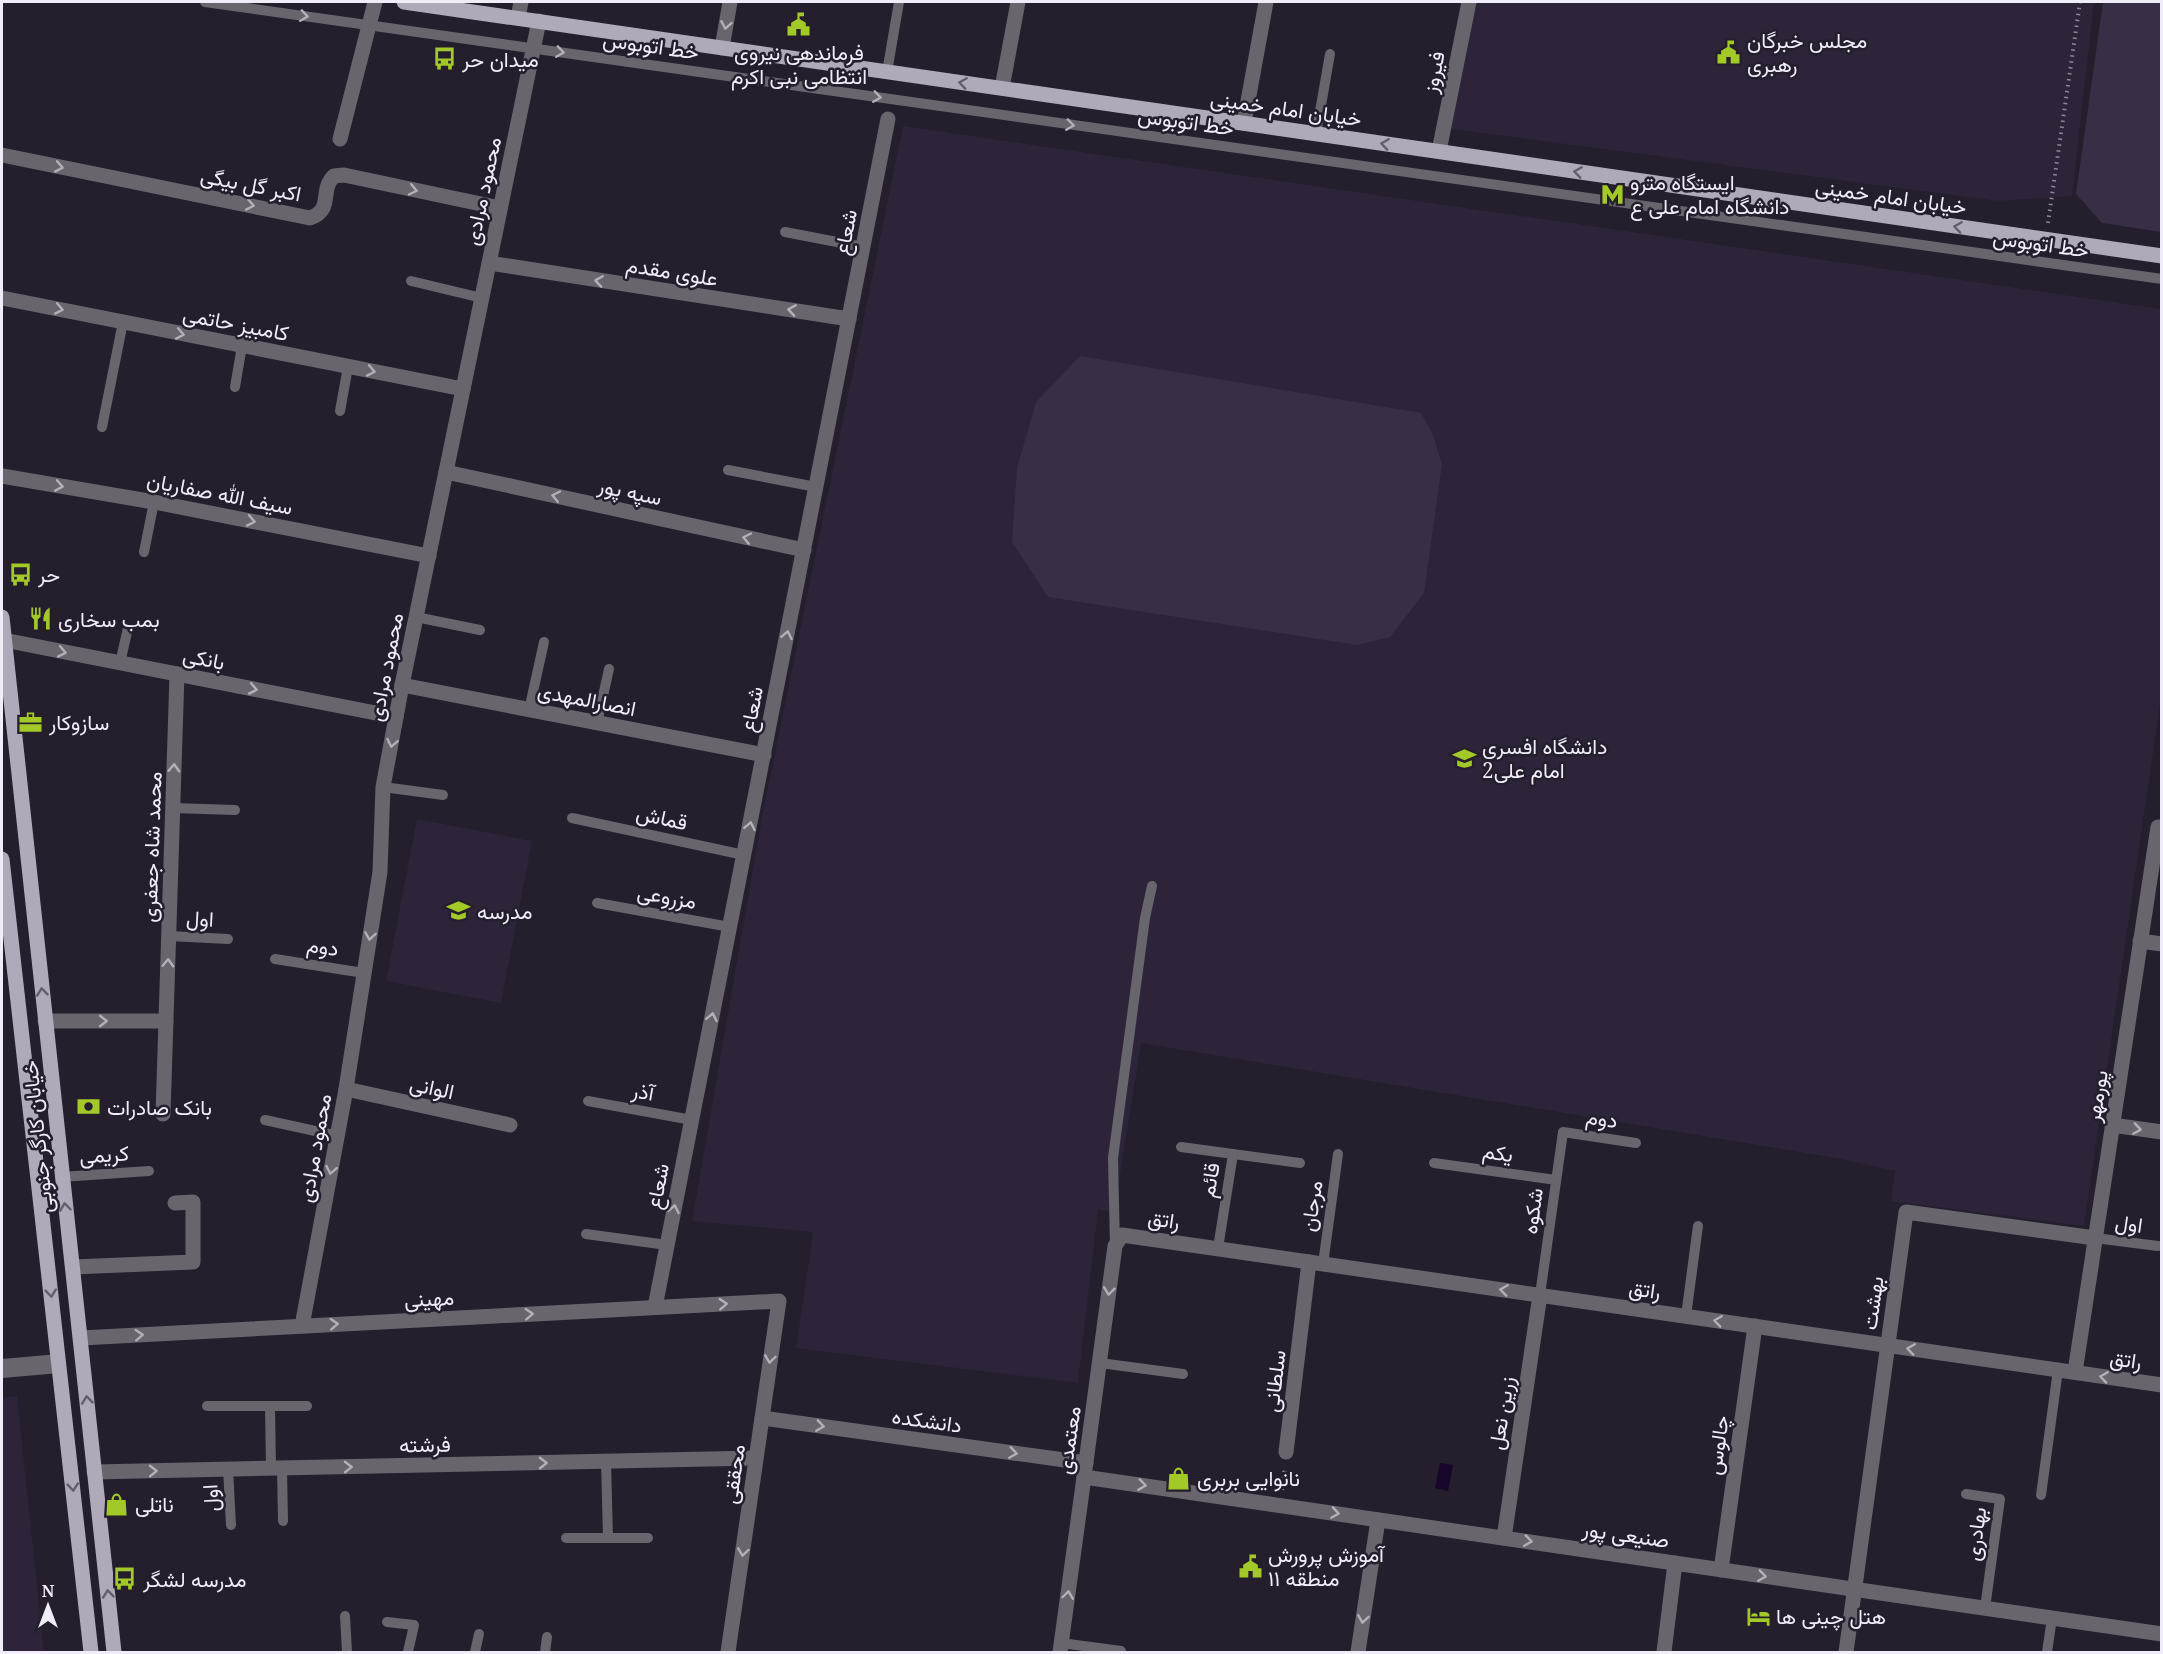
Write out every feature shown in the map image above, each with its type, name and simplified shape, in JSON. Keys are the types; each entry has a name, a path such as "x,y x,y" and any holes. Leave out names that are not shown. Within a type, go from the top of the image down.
{"main road":[{"name":"خیابان امام خمینی","path":"404,2 2162,256"},
{"name":"خیابان کارگر جنوبی","path":"2,617 114,1653"},
{"name":"خیابان کارگر جنوبی","path":"2,859 91,1653"}],"street":[{"path":"340,139 375,2"},
{"path":"518,18 521,2"},
{"path":"722,48 730,2"},
{"path":"1002,88 1018,2"},
{"path":"1244,123 1266,2"},
{"name":"فیروز","path":"1439,152 1468,2"},
{"name":"محمود مرادی","path":"302,1326 338,1136 380,873 383,787 539,21"},
{"name":"شعاع","path":"655,1307 888,119"},
{"name":"اکبر گل بیگی","path":"2,155 310,218 320,214 324,208 327,182 334,176 344,175 500,208"},
{"name":"علوی مقدم","path":"489,263 849,319"},
{"name":"کامبیز حاتمی","path":"2,298 463,389"},
{"name":"سپه پور","path":"446,472 804,550"},
{"name":"سیف الله صفاریان","path":"2,476 154,502 429,556"},
{"name":"بانکی","path":"4,640 396,717"},
{"name":"محمد شاه جعفری","path":"163,1114 177,674"},
{"name":"انصارالمهدی","path":"402,686 764,754"},
{"name":"پورمهر","path":"2074,1372 2140,941 2160,827"},
{"path":"2140,941 2162,944"},
{"path":"45,1021 166,1021"},
{"name":"الوانی","path":"346,1089 510,1125"},
{"path":"2112,1125 2162,1132"},
{"path":"73,1267 193,1262 193,1202 175,1203"},
{"name":"بهشت","path":"1846,1653 1905,1212 2095,1238"},
{"name":"راتق","path":"1118,1241 1218,1248 2162,1385"},
{"name":"معتمدی","path":"1060,1648 1118,1241"},
{"name":"سلطانی","path":"1287,1452 1316,1263"},
{"name":"زرین نعل","path":"1504,1538 1540,1295"},
{"name":"مهینی","path":"81,1338 779,1301"},
{"name":"محققی","path":"728,1653 779,1301"},
{"name":"چالوس","path":"1721,1570 1755,1326"},
{"name":"دانشکده","path":"762,1418 1085,1470"},
{"name":"فرشته","path":"94,1472 756,1458"},
{"name":"صنیعی پور","path":"1085,1470 1378,1520 2162,1634"},
{"path":"1358,1653 1378,1520"},
{"path":"1664,1653 1675,1563"}],"lane":[{"name":"خط اتوبوس","path":"205,2 2162,279"},
{"path":"887,72 899,2"},
{"path":"1316,134 1330,54"},
{"path":"785,232 863,247"},
{"path":"411,281 482,298"},
{"path":"102,427 123,322"},
{"path":"235,387 242,346"},
{"path":"340,411 348,367"},
{"path":"728,470 816,487"},
{"path":"144,552 154,502"},
{"path":"416,617 480,630"},
{"path":"120,663 128,628"},
{"path":"529,710 544,642"},
{"path":"597,723 609,669"},
{"path":"383,787 443,795"},
{"path":"173,808 235,810"},
{"name":"قماش","path":"572,818 744,855"},
{"path":"1118,1241 1113,1158 1145,918 1152,886"},
{"name":"مزروعی","path":"597,903 730,927"},
{"name":"اول","path":"169,936 228,939"},
{"name":"دوم","path":"275,959 364,973"},
{"name":"آذر","path":"588,1101 692,1120"},
{"path":"265,1120 338,1136"},
{"name":"دوم","path":"1563,1132 1636,1143"},
{"name":"شکوه","path":"1540,1295 1563,1132"},
{"name":"قائم","path":"1182,1147 1300,1162"},
{"name":"قائم","path":"1218,1248 1233,1154"},
{"name":"مرجان","path":"1316,1263 1338,1154"},
{"name":"یکم","path":"1434,1163 1556,1180"},
{"name":"کریمی","path":"61,1177 149,1171"},
{"path":"1686,1316 1698,1226"},
{"path":"586,1234 667,1245"},
{"name":"اول","path":"2095,1238 2158,1246"},
{"path":"2,1364 59,1363"},
{"path":"2,1373 59,1363"},
{"path":"1100,1363 1183,1374"},
{"path":"2041,1495 2058,1370"},
{"path":"207,1406 307,1406"},
{"path":"270,1407 283,1521"},
{"path":"606,1461 608,1538"},
{"name":"اول","path":"228,1469 231,1525"},
{"name":"بهادری","path":"1966,1494 2000,1499 1985,1608"},
{"path":"566,1538 648,1538"},
{"path":"345,1616 347,1653"},
{"path":"2047,1653 2052,1618"},
{"path":"387,1622 414,1625 408,1653"},
{"path":"475,1653 479,1634"},
{"path":"545,1653 547,1637"},
{"path":"1060,1648 1121,1651"}],"path":[{"path":"2046,239 2080,2"},
{"path":"1280,1504 1287,1452"}],"shaded area":[{"path":"1469,2 2094,2 2072,196 1998,201 1444,128"},
{"path":"2103,2 2161,2 2161,232 2102,223 2076,194"},
{"name":"دانشگاه افسری امام علی2","path":"903,126 2161,309 2161,698 2084,1226 1891,1201 1895,1171 1836,1158 1141,1043 1114,1212 1098,1210 1078,1383 796,1348 813,1232 692,1221 762,817"},
{"path":"1080,356 1421,413 1433,435 1442,464 1424,593 1390,637 1357,645 1048,597 1012,542 1017,468 1036,402"},
{"name":"مدرسه","path":"417,819 532,841 501,1003 386,981"},
{"path":"17,1396 44,1652 2,1652 2,1398"},
{"path":"1440,1463 1453,1465 1448,1491 1435,1488"}],"place":[{"name":"فرماندهی نیروی انتظامی نبی اکرم","path":"799,24"},
{"name":"مجلس خبرگان رهبری","path":"1729,52"},
{"name":"میدان حر","path":"444,59"},
{"name":"ایستگاه مترو دانشگاه امام علی ع","path":"1612,194"},
{"name":"حر","path":"20,574"},
{"name":"بمب سخاری","path":"40,619"},
{"name":"سازوکار","path":"31,722"},
{"name":"دانشگاه افسری امام علی2","path":"1464,758"},
{"name":"مدرسه","path":"459,911"},
{"name":"بانک صادرات","path":"89,1107"},
{"name":"نانوایی بربری","path":"1179,1478"},
{"name":"ناتلی","path":"117,1504"},
{"name":"آموزش پرورش منطقه ۱۱","path":"1250,1566"},
{"name":"مدرسه لشگر","path":"125,1579"},
{"name":"هتل چینی ها","path":"1758,1616"}]}
